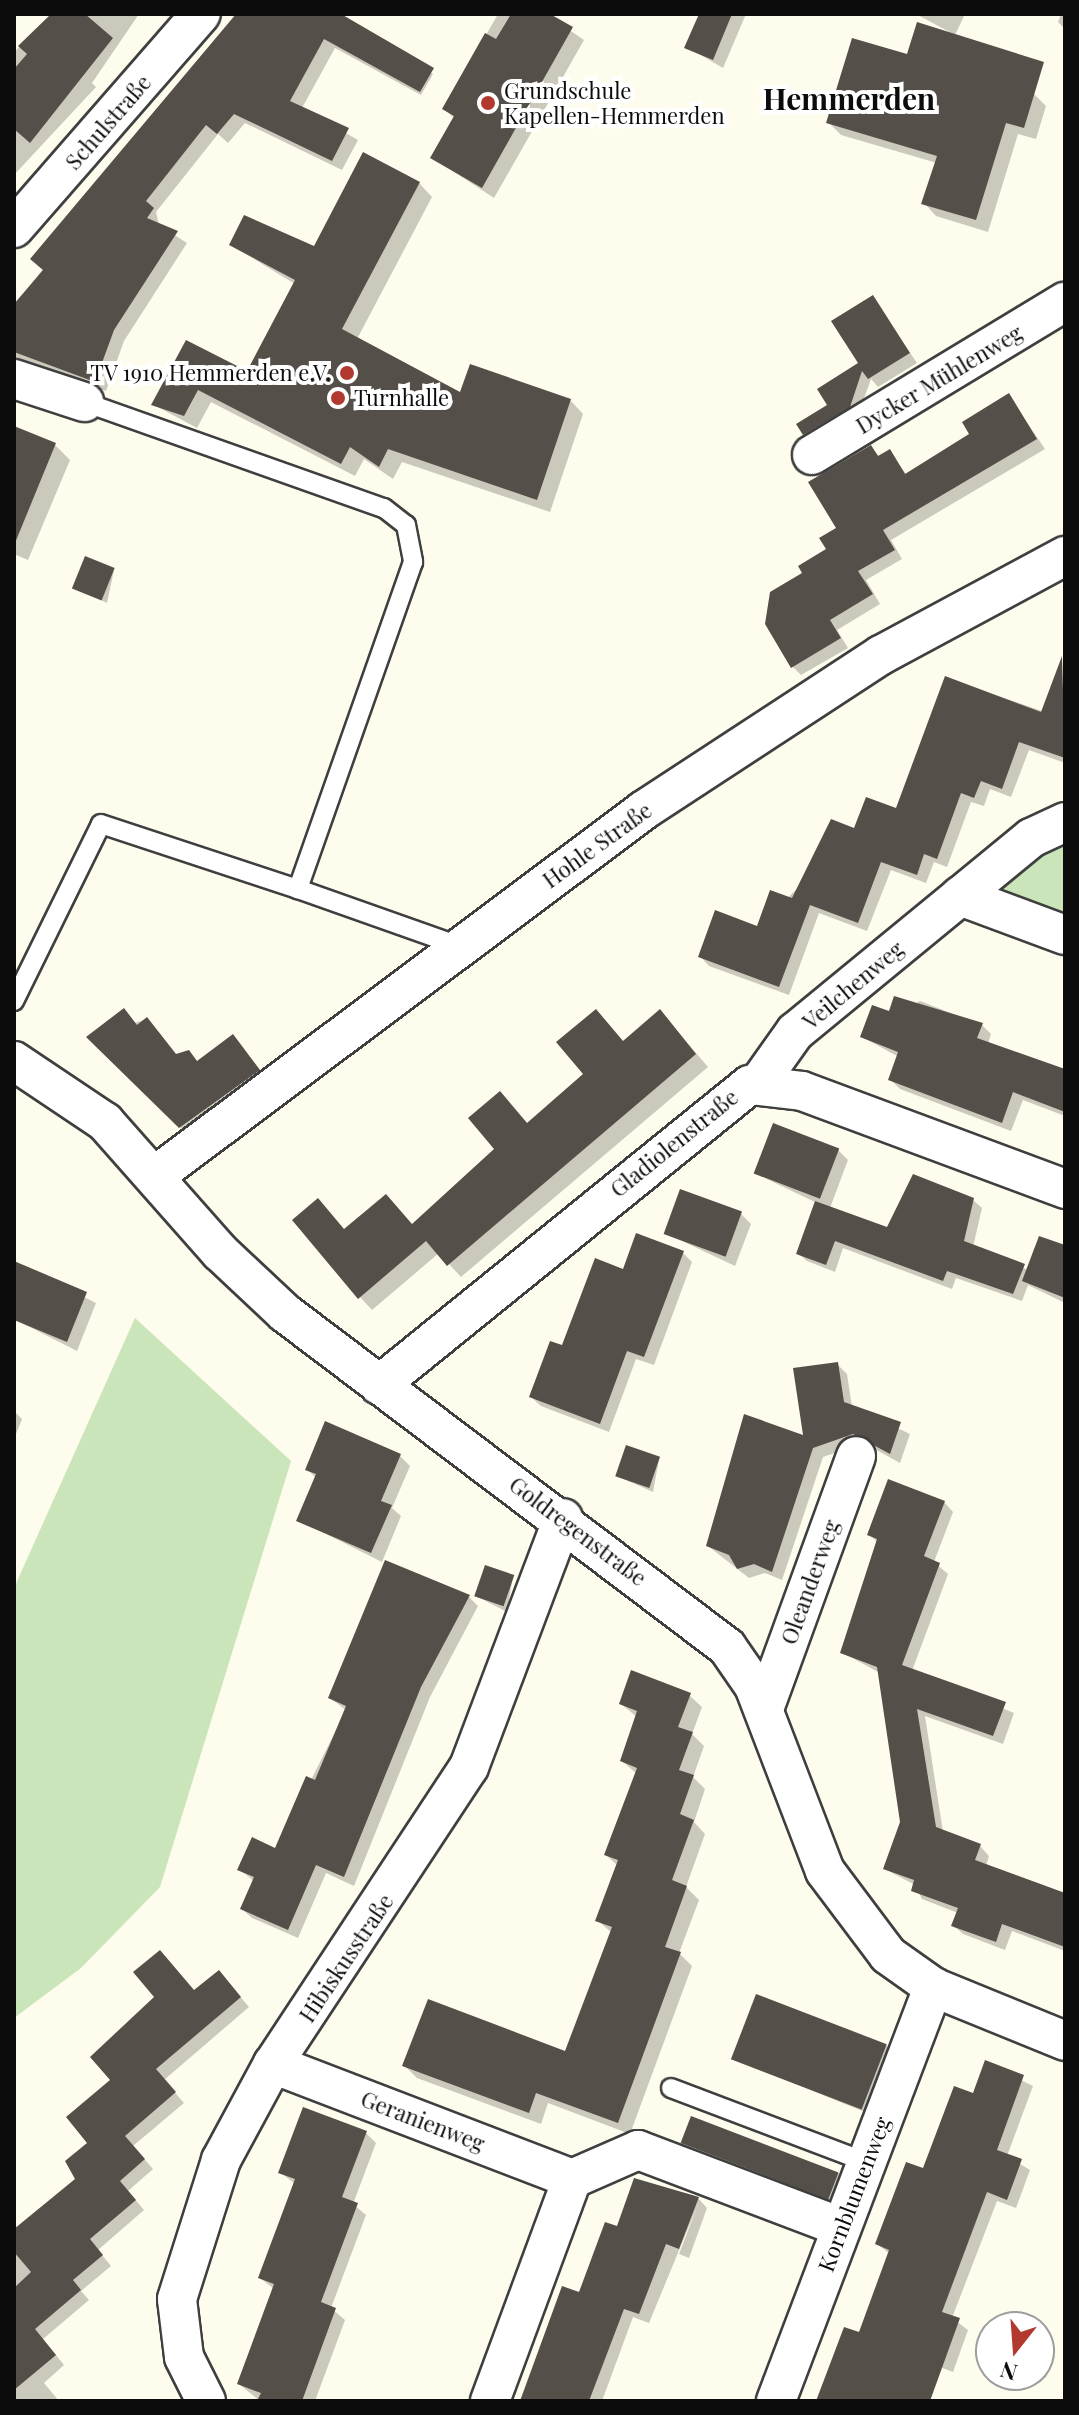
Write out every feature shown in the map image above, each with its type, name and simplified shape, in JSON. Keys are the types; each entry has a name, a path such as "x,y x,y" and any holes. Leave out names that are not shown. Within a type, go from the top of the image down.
{"street":[{"name":"Schulstraße","path":"14,228 201,14"},
{"name":"Dycker Mühlenweg","path":"812,455 1065,302"},
{"path":"14,379 84,402"},
{"name":"Hohle Straße","path":"156,1175 463,947 610,833 902,643 1065,556"},
{"name":"Veilchenweg","path":"758,1084 795,1032 1031,838 1065,822"},
{"path":"960,896 1065,935"},
{"name":"Goldregenstraße","path":"14,1061 84,1104 156,1175 262,1293 379,1385 563,1518 727,1647 764,1709 843,1902 888,1955 933,1987 1065,2041"},
{"name":"Gladiolenstraße","path":"379,1385 728,1097 758,1084 842,1105 1065,1189"},
{"name":"Oleanderweg","path":"764,1709 856,1456"},
{"name":"Hibiskusstraße","path":"206,2401 180,2344 179,2281 221,2160 273,2064 469,1767 563,1518"},
{"name":"Kornblumenweg","path":"776,2401 933,1987"},
{"name":"Geranienweg","path":"273,2064 572,2179"},
{"path":"490,2401 572,2179 638,2150 841,2227"}],"lane":[{"path":"84,402 384,508 411,533 413,562 298,889"},
{"path":"14,1001 101,824 463,947"},
{"path":"671,2088 866,2162"}],"green space":[{"path":"1065,840 1065,924 1002,897 1006,876"},
{"path":"135,1318 291,1461 160,1887 81,1968 14,2018 14,1588"}],"building":[{"path":"51,14 85,14 113,38 30,143 14,129 14,69 27,54 18,46"},
{"path":"236,14 341,14 434,68 420,92 324,39 290,101 349,128 332,161 234,114 217,134 206,125 146,201 154,208 147,218 178,231 114,330 95,382 14,352 14,304 43,270 30,259"},
{"name":"Grundschule Kapellen-Hemmerden","path":"511,14 550,14 573,27 482,188 430,158 454,116 442,109 485,33 496,39"},
{"path":"699,14 732,14 713,60 684,48"},
{"path":"917,22 1044,62 1024,128 1006,123 976,220 921,204 937,156 826,123 852,38 907,54"},
{"path":"363,152 420,182 342,329 460,392 470,364 571,399 537,500 388,449 379,467 350,447 341,464 198,390 184,416 151,405 186,340 247,371 295,280 229,245 244,215 314,246"},
{"path":"873,295 910,353 868,379 862,371 850,407 803,435 796,424 827,405 817,389 858,363 831,321"},
{"path":"1009,393 1037,439 883,530 895,550 858,571 873,594 830,620 841,638 791,668 765,624 770,592 802,573 798,566 826,549 819,538 836,528 808,482 871,445 878,456 890,449 905,474 969,434 962,422"},
{"path":"14,426 56,443 15,543 14,543"},
{"path":"85,556 115,568 102,600 72,588"},
{"path":"1062,656 1065,758 1019,742 1002,789 981,781 974,798 961,793 937,859 924,854 917,875 881,862 858,923 810,905 779,987 698,957 715,910 757,926 770,890 792,898 831,819 854,828 866,797 896,808 945,676 1041,712"},
{"path":"894,996 983,1023 977,1038 1065,1069 1065,1112 1013,1092 1002,1123 888,1080 898,1052 860,1037 872,1005 889,1011"},
{"path":"124,1008 137,1025 147,1017 176,1054 189,1050 197,1061 233,1034 260,1070 179,1128 86,1037"},
{"path":"596,1009 623,1041 660,1009 696,1054 447,1266 426,1241 358,1299 292,1220 318,1198 344,1229 386,1194 412,1224 494,1149 468,1118 500,1091 527,1123 583,1074 556,1042"},
{"path":"773,1123 839,1148 820,1199 754,1173"},
{"path":"913,1174 974,1198 964,1241 1025,1264 1013,1294 947,1271 943,1281 835,1241 826,1265 796,1254 815,1201 887,1227"},
{"path":"680,1189 742,1212 726,1257 664,1234"},
{"path":"636,1233 684,1251 644,1357 627,1351 600,1424 529,1397 550,1341 562,1345 595,1258 623,1269"},
{"path":"1039,1236 1065,1245 1065,1298 1022,1281"},
{"path":"14,1261 87,1292 67,1342 14,1320"},
{"path":"838,1362 844,1402 901,1422 890,1454 853,1434 813,1448 772,1572 754,1564 737,1569 729,1555 706,1546 744,1414 803,1435 793,1368"},
{"path":"325,1421 401,1454 381,1501 392,1505 371,1553 296,1521 316,1474 305,1470"},
{"path":"626,1445 660,1457 649,1488 615,1476"},
{"path":"888,1479 945,1501 924,1556 940,1563 902,1665 1006,1702 993,1736 917,1709 936,1827 981,1844 975,1860 1065,1893 1065,1947 1002,1924 996,1942 951,1926 958,1908 911,1891 914,1880 883,1869 900,1822 877,1667 840,1653 877,1539 867,1535"},
{"path":"385,1560 470,1595 421,1687 344,1877 316,1865 288,1930 240,1909 254,1877 237,1870 252,1837 275,1848 306,1776 315,1780 346,1706 328,1698"},
{"path":"485,1565 514,1575 504,1606 474,1596"},
{"path":"631,1670 691,1693 678,1727 693,1732 679,1770 694,1775 680,1814 694,1820 672,1880 687,1886 665,1947 681,1952 618,2123 536,2093 529,2113 402,2066 428,1999 565,2051 612,1927 595,1921 618,1860 604,1855 637,1768 620,1761 637,1711 619,1704"},
{"path":"160,1950 194,1990 219,1970 241,1997 156,2069 176,2092 125,2136 145,2159 120,2181 136,2200 90,2239 103,2255 73,2280 81,2290 35,2329 56,2355 14,2390 14,2288 31,2272 14,2252 14,2229 75,2179 65,2161 87,2143 66,2117 110,2080 90,2057 154,1997 133,1972"},
{"path":"756,1994 887,2044 862,2110 731,2059"},
{"path":"985,2060 1024,2075 997,2150 1022,2159 1007,2200 987,2192 942,2312 960,2318 930,2401 816,2401 844,2327 859,2332 889,2250 875,2244 906,2162 923,2168 954,2086 973,2093"},
{"path":"303,2107 367,2131 342,2197 358,2203 321,2302 336,2308 302,2401 257,2401 261,2393 237,2384 274,2284 258,2278 295,2179 278,2173"},
{"path":"691,2116 839,2173 828,2200 681,2143"},
{"path":"634,2178 699,2197 679,2249 666,2244 639,2314 624,2309 589,2401 520,2401 562,2286 579,2292 605,2222 617,2226"}],"place":[{"name":"Grundschule Kapellen-Hemmerden","path":"488,103"},
{"name":"TV 1910 Hemmerden e.V.","path":"347,373"},
{"name":"Turnhalle","path":"338,398"}],"district":[{"name":"Hemmerden","path":"849,98"}]}
